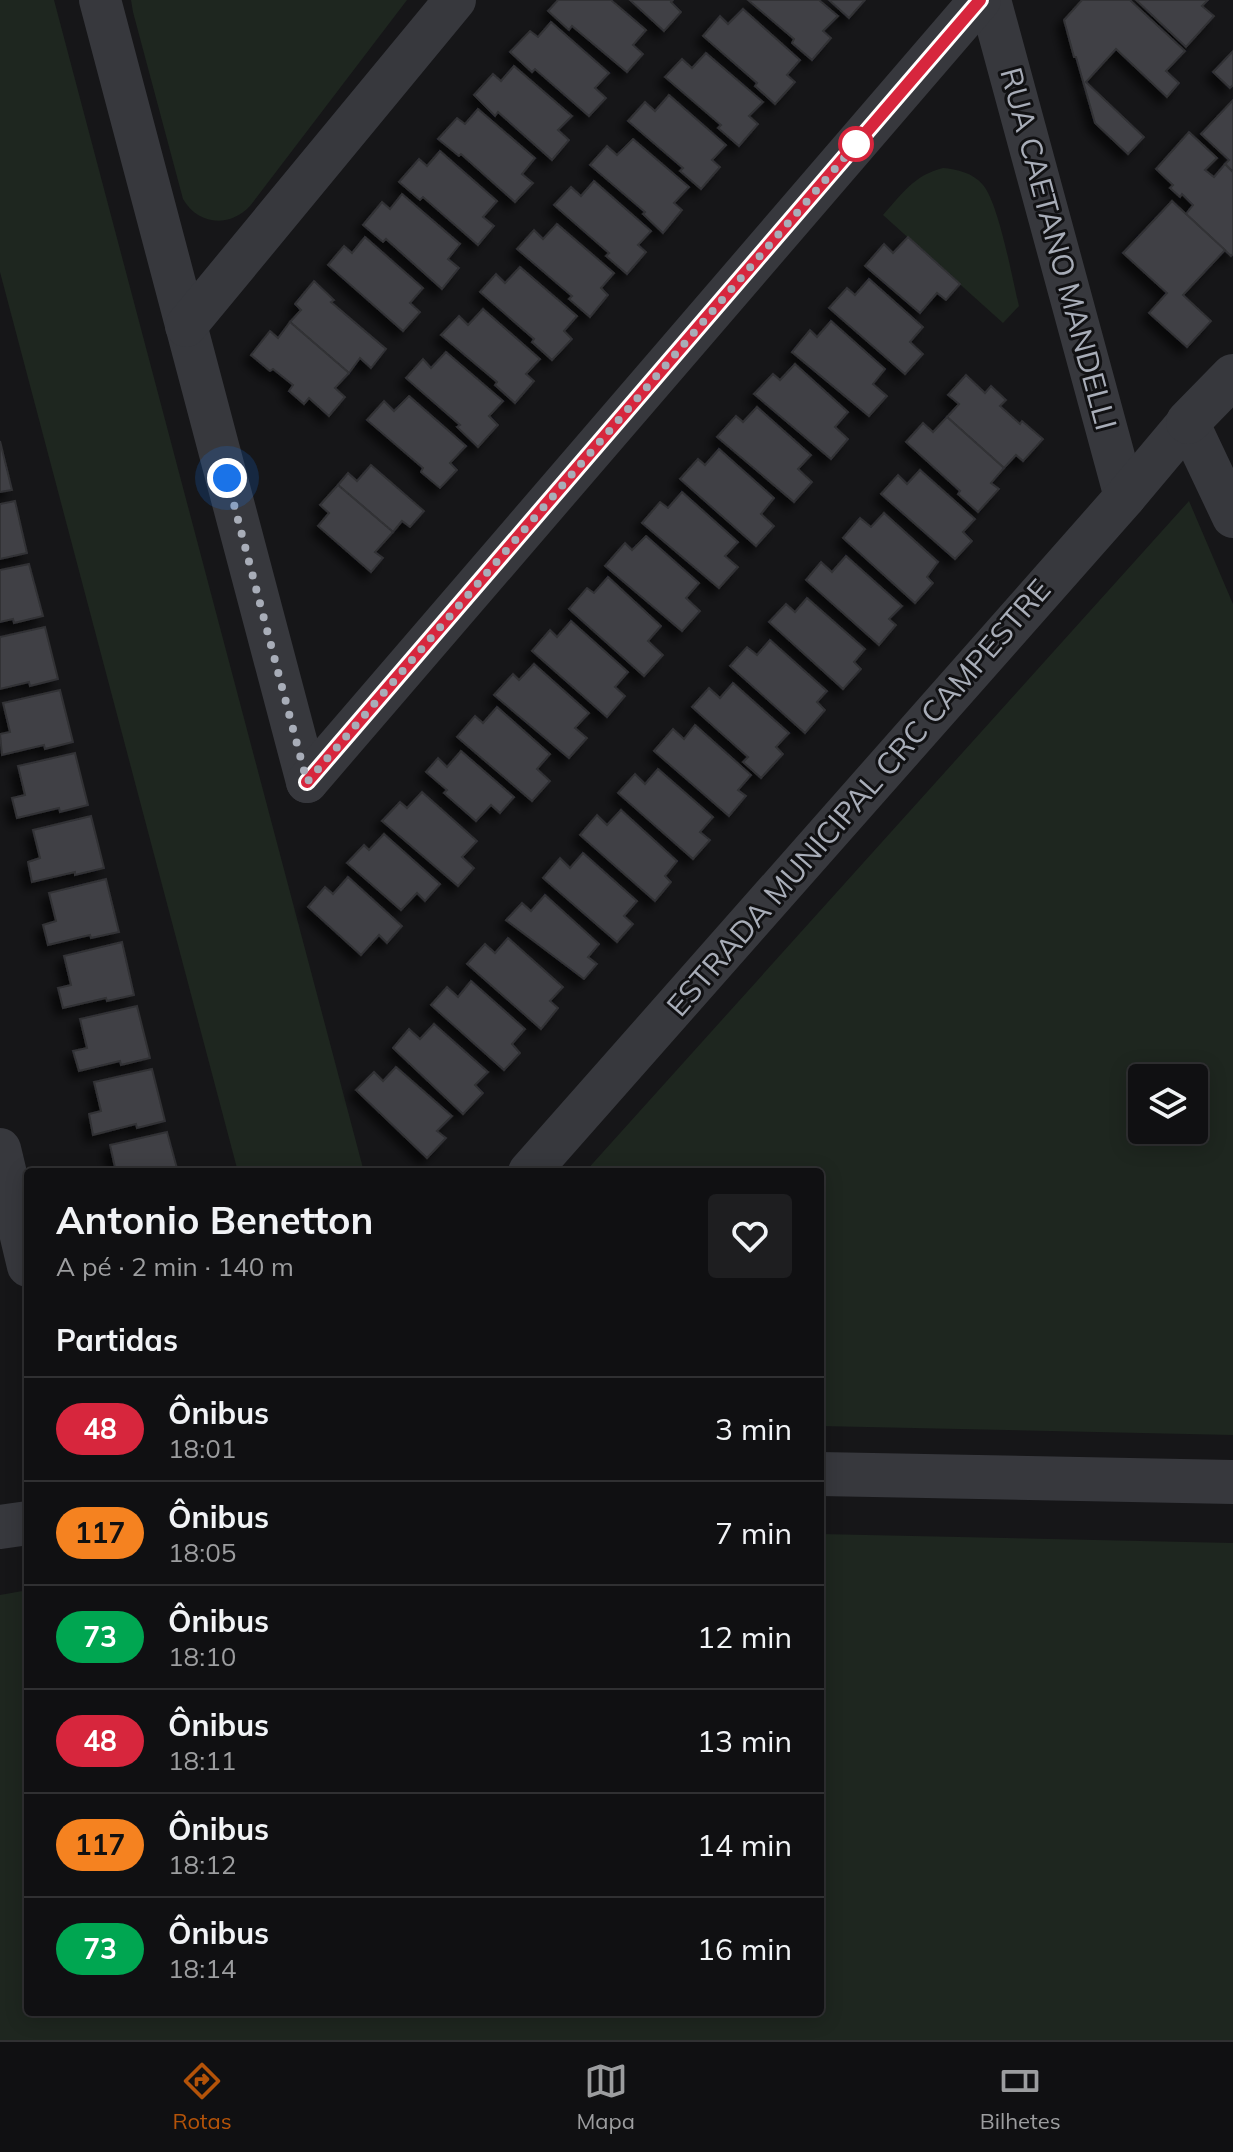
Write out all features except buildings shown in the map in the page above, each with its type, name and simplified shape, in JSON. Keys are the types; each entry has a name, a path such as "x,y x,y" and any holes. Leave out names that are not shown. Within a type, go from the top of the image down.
{"street":[{"path":"100,0 307,782 980,0"},
{"path":"186,326 455,0"},
{"name":"RUA CAETANO MANDELLI","path":"990,0 1125,497"},
{"path":"1233,376 1188,422 1233,517"},
{"name":"ESTRADA MUNICIPAL CRC CAMPESTRE","path":"533,1168 1188,422"},
{"path":"0,1149 24,1249"},
{"path":"824,1474 1233,1482"},
{"path":"0,1527 24,1524"}],"shaded area":[{"path":"0,0 54,0 363,1168 237,1168 0,272"},
{"path":"131,0 407,0 250,206 233,218 214,220 197,214 183,199"},
{"path":"943,168 974,177 989,195 1019,306 1003,323 883,215 916,180"},
{"path":"1189,501 1233,604 1233,1435 824,1426 824,1168 589,1168"},
{"path":"824,1534 1233,1543 1233,2040 0,2040 0,1595 24,1591 24,2016 824,2016"}],"bus line":[{"name":"48","path":"307,782 980,0"}],"route":[{"path":"227,478 307,782 858,142 856,144"}]}
